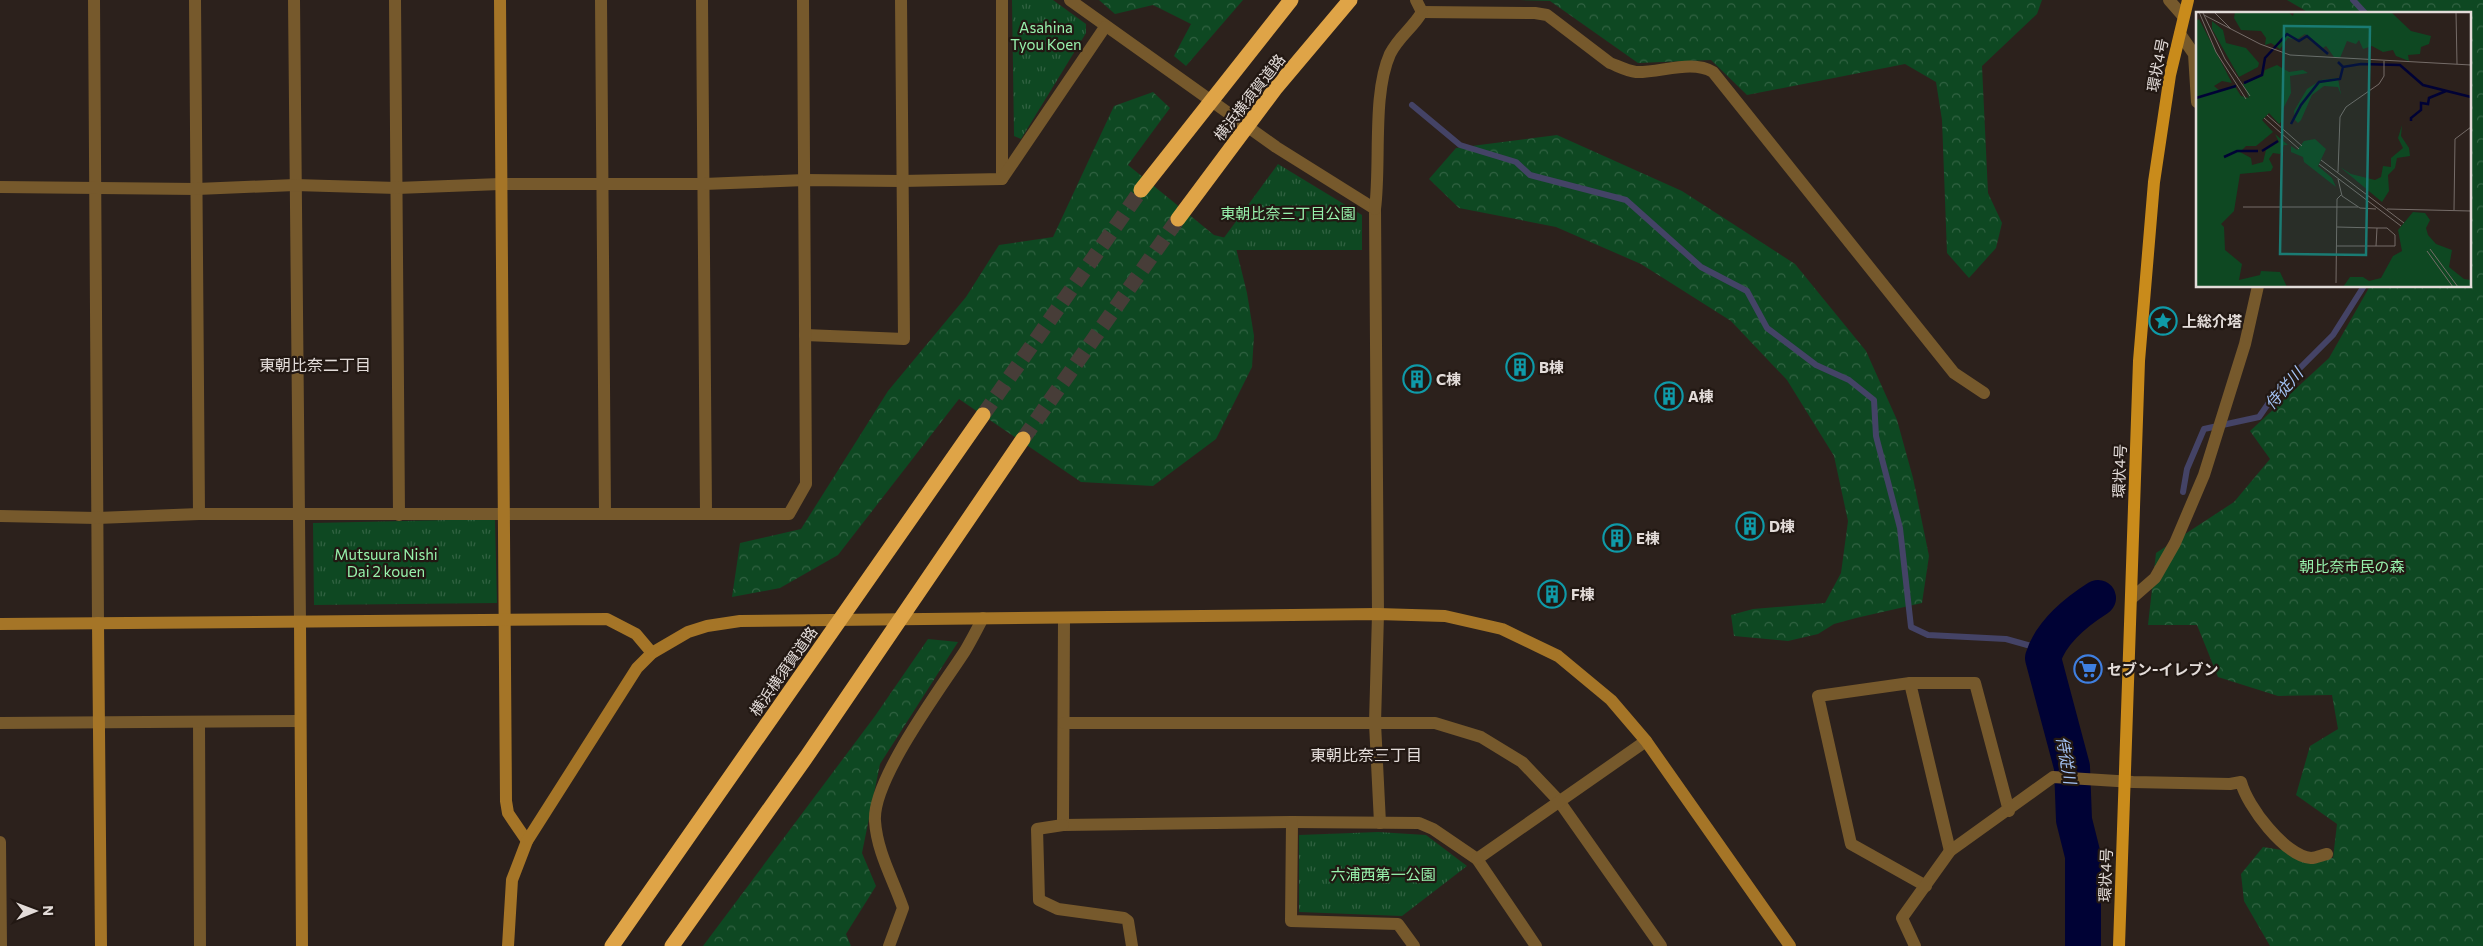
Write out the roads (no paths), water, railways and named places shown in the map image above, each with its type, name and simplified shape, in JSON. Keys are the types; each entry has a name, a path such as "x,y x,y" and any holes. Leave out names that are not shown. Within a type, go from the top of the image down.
{"highway":[{"name":"横浜横須賀道路","path":"1140,190 1291,0"},
{"name":"横浜横須賀道路","path":"1178,219 1275,89 1350,0"},
{"name":"横浜横須賀道路","path":"612,946 983,415"},
{"path":"672,946 807,756 1023,439"}],"main road":[{"name":"環状4号","path":"2119,946 2139,361 2153,192 2170,75 2188,0"}],"street":[{"path":"94,0 100,946"},
{"path":"195,0 199,514"},
{"path":"294,0 300,514 302,946"},
{"path":"395,0 399,515"},
{"path":"500,0 506,801 508,814 527,841"},
{"path":"602,0 605,514"},
{"path":"702,0 706,512"},
{"path":"0,516 97,518 199,514 399,515 706,512 789,514 806,484 803,0"},
{"path":"805,335 904,339 901,182 901,0"},
{"path":"1002,0 1002,179"},
{"path":"1070,0 1105,27 1276,147 1374,209"},
{"path":"2169,0 2183,16"},
{"path":"1380,823 1375,723 1378,614 1374,209 1379,182 1378,132 1382,80 1390,56 1400,36 1417,20 1419,6 1547,15 1610,63 1621,68 1634,72 1700,66 1713,72 1954,373 1984,393"},
{"path":"1002,179 1105,27"},
{"path":"2180,34 2194,54 2196,86"},
{"path":"0,187 197,189 295,185 397,188 500,184 704,184 805,180 901,182 1002,179"},
{"path":"2131,599 2155,578 2171,550 2204,475 2245,344 2258,288"},
{"path":"508,946 512,880 527,841 629,679 652,653 670,641 707,626 740,621 800,619 1064,619 1378,614 1445,616 1502,629 1558,656 1611,700 1646,741 1790,946"},
{"path":"889,946 903,908 880,848 874,820 877,800 886,778 917,723 965,651 984,618"},
{"path":"0,624 607,619 636,634 652,653"},
{"path":"1063,825 1064,619"},
{"path":"1926,886 1850,844 1818,696 1910,683 1975,683 2009,811"},
{"path":"1910,683 1950,851"},
{"path":"0,723 300,721"},
{"path":"199,722 200,946"},
{"path":"1064,723 1435,723 1481,737 1522,762 1559,801 1660,946"},
{"path":"1477,859 1646,741"},
{"path":"1915,946 1902,918 1950,851 2009,811 2053,777 2133,782 2230,784 2241,782 2244,795 2272,833 2296,851 2311,858 2327,854"},
{"path":"1292,822 1291,921 1398,924 1414,946"},
{"path":"1132,946 1128,921 1124,918 1058,909 1039,900 1037,829 1063,825 1292,822 1420,823 1433,829 1477,859 1536,946"},
{"path":"0,842 1,946"}],"waterway":[{"name":"侍従川","path":"2353,0 2364,12"},
{"path":"1412,105 1460,145 1516,162 1530,175 1626,200 1701,267 1747,291 1767,328 1816,365 1849,380 1874,400 1876,436 1900,528 1911,627 1928,635 2006,639 2031,646 2043,658"},
{"name":"侍従川","path":"2183,492 2187,469 2204,429 2259,417 2277,391 2333,335 2363,288"},
{"name":"侍従川","path":"2083,946 2083,856 2074,820 2072,767 2043,658 2058,631 2081,610 2098,598"}],"tunnel":[{"path":"983,415 1141,190"},
{"path":"1023,439 1178,219"}],"place":[{"name":"上総介塔","path":"2163,321"},
{"name":"B棟","path":"1520,367"},
{"name":"C棟","path":"1417,379"},
{"name":"A棟","path":"1669,396"},
{"name":"D棟","path":"1750,526"},
{"name":"E棟","path":"1617,538"},
{"name":"F棟","path":"1552,594"},
{"name":"セブン-イレブン","path":"2088,669"}],"district":[{"name":"東朝比奈二丁目","path":"315,364"},
{"name":"東朝比奈三丁目","path":"1366,754"}],"park label":[{"name":"Asahina Tyou Koen","path":"1046,36"},
{"name":"東朝比奈三丁目公園","path":"1288,213"},
{"name":"Mutsuura Nishi Dai 2 kouen","path":"386,562"},
{"name":"朝比奈市民の森","path":"2352,566"},
{"name":"六浦西第一公園","path":"1383,874"}]}
